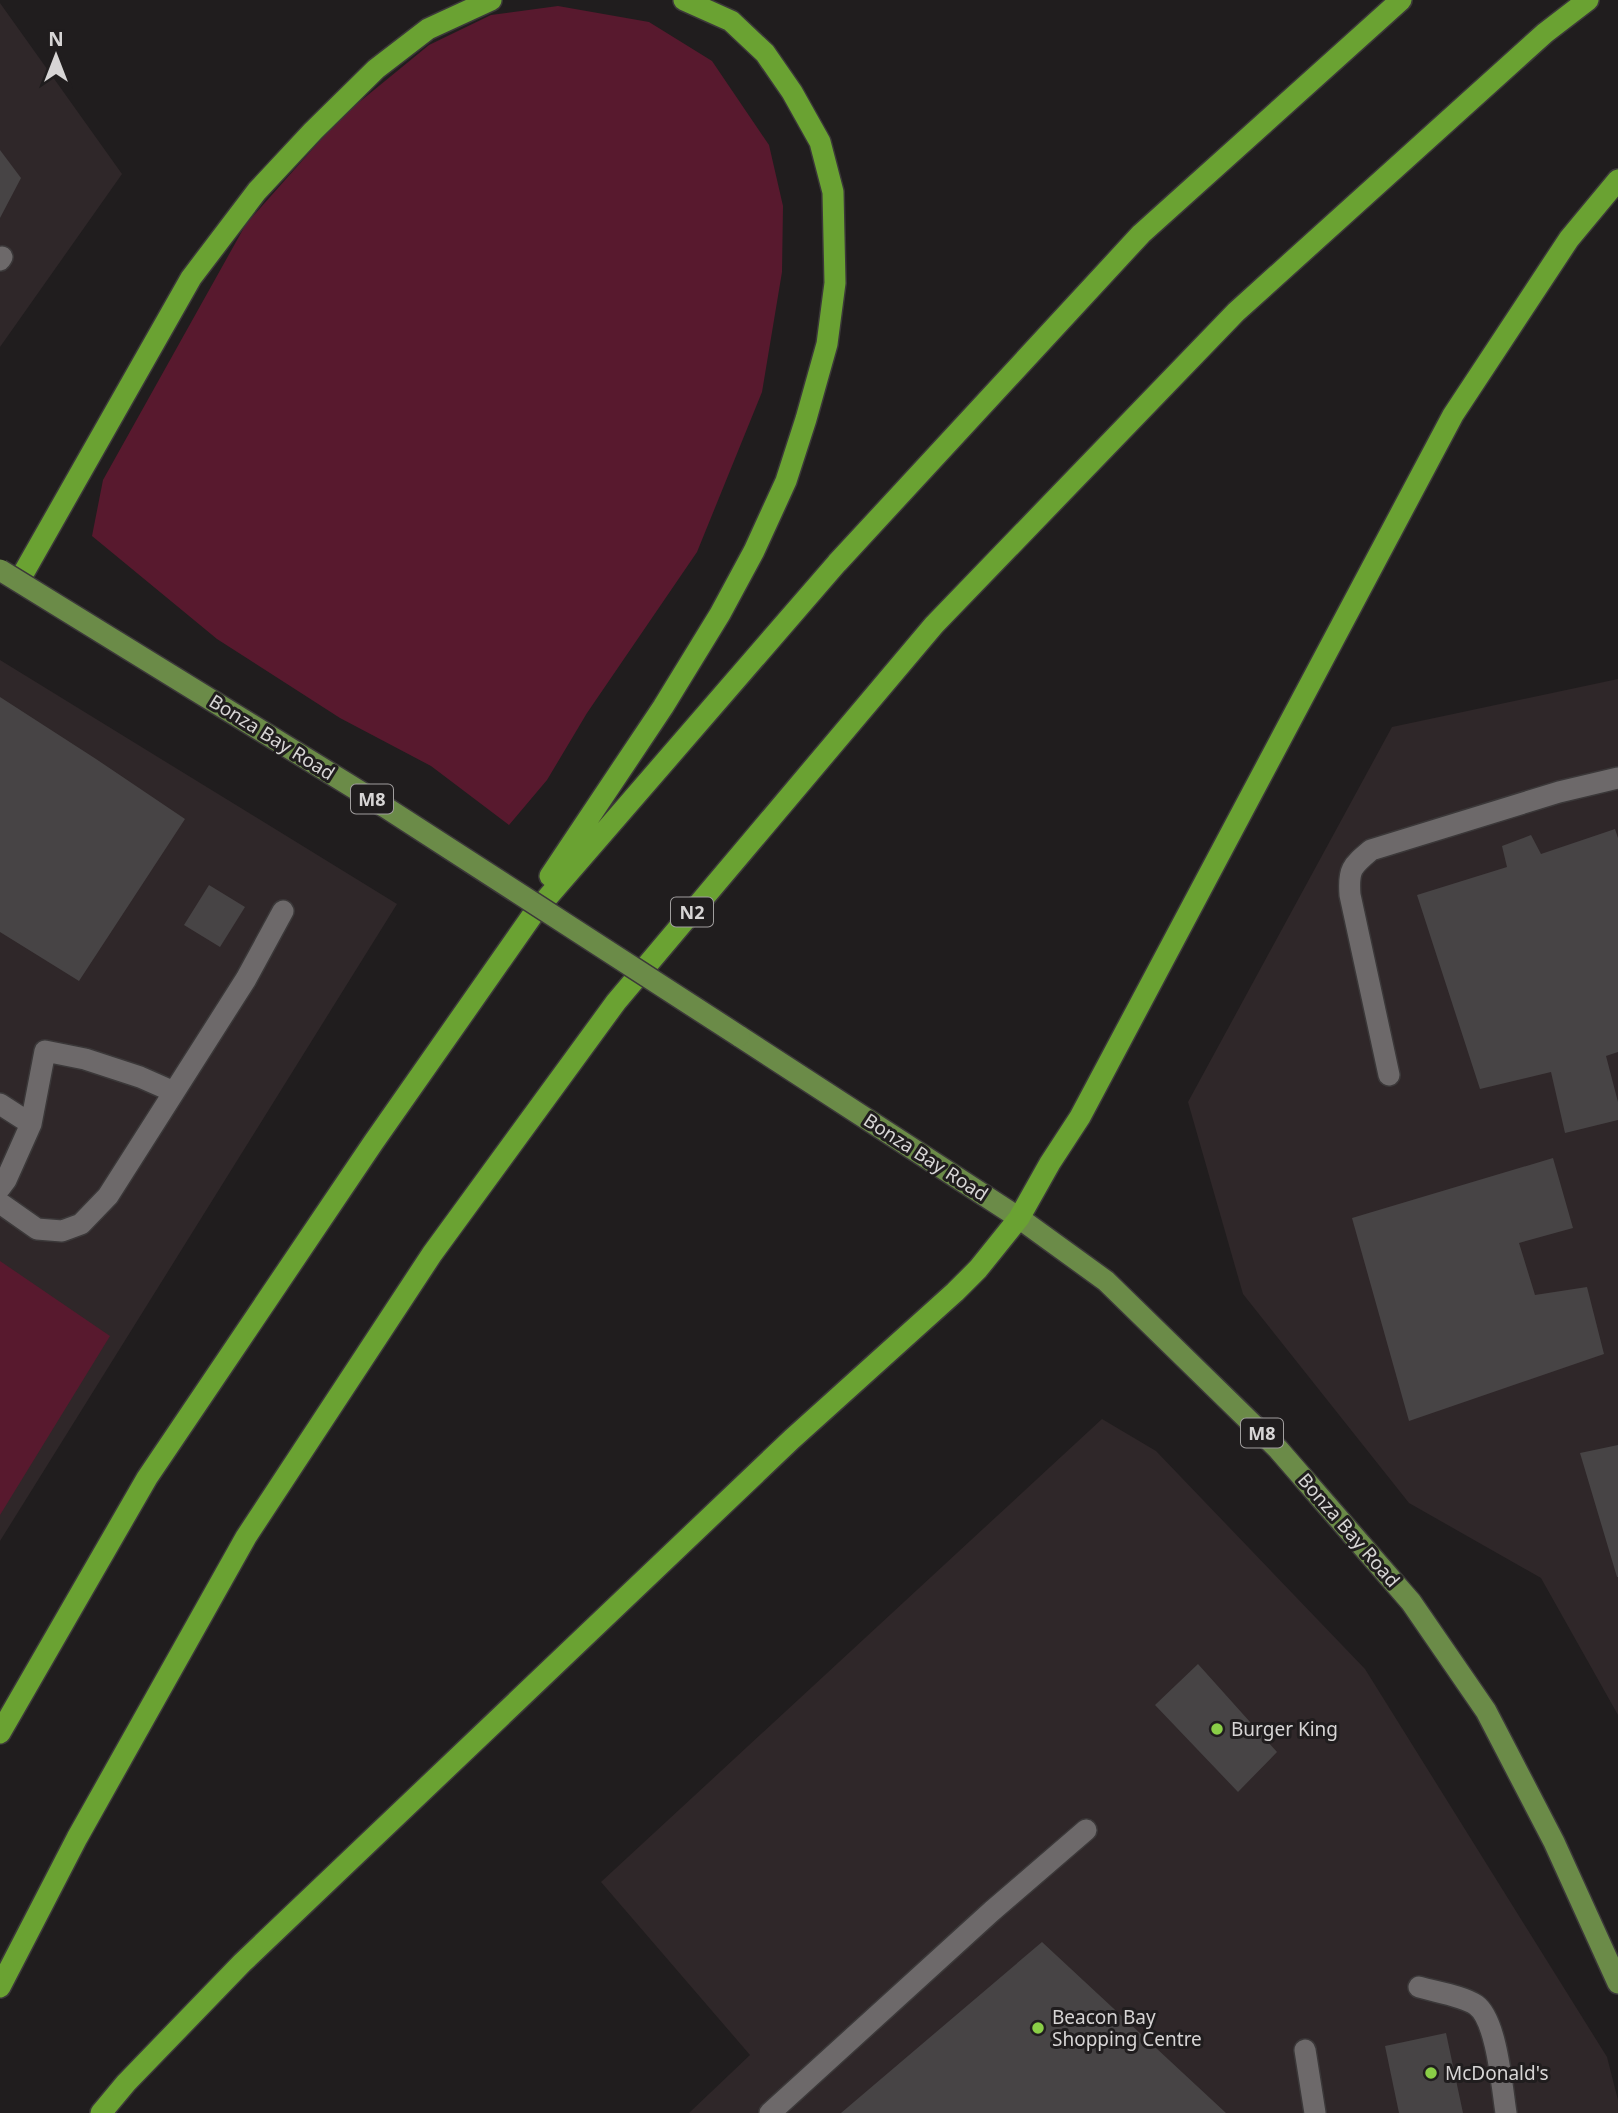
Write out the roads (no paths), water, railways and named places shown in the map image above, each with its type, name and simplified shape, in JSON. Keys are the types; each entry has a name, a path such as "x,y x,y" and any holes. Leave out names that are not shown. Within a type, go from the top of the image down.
{"highway":[{"path":"9,576 191,278 257,191 376,69 428,29 491,0"},
{"path":"0,1733 147,1478 663,707 720,614 754,551 786,481 823,357 835,283 833,192 820,142 792,92 765,52 731,21 684,0"},
{"path":"373,1143 534,913 837,563 1141,234 1401,0"},
{"name":"N2","path":"0,1987 77,1838 246,1537 432,1254 616,1002 934,625 1227,321 1545,33 1588,0"},
{"path":"102,2113 126,2083 242,1963 792,1439 955,1292 978,1269 1019,1217 1101,1077 1453,415 1569,239 1618,180"}],"main road":[{"name":"Bonza Bay Road","path":"9,576 385,807 1019,1217 1106,1281 1278,1449 1411,1602 1486,1712 1554,1842 1618,1983"}],"lane":[{"path":"1390,1075 1350,895 1349,880 1353,865 1371,850 1559,792 1618,778"},
{"path":"0,1203 37,1229 62,1231 81,1224 108,1196 246,979 283,911"},
{"path":"0,1188 31,1124 45,1051 85,1059 140,1077 174,1092"},
{"path":"0,1104 31,1124"},
{"path":"769,2113 1086,1829"},
{"path":"1419,1987 1475,2004 1483,2011 1491,2026 1506,2113"},
{"path":"1305,2050 1315,2113"}],"place":[{"name":"Burger King","path":"1217,1729"},
{"name":"Beacon Bay Shopping Centre","path":"1038,2028"},
{"name":"McDonald's","path":"1431,2073"}]}
